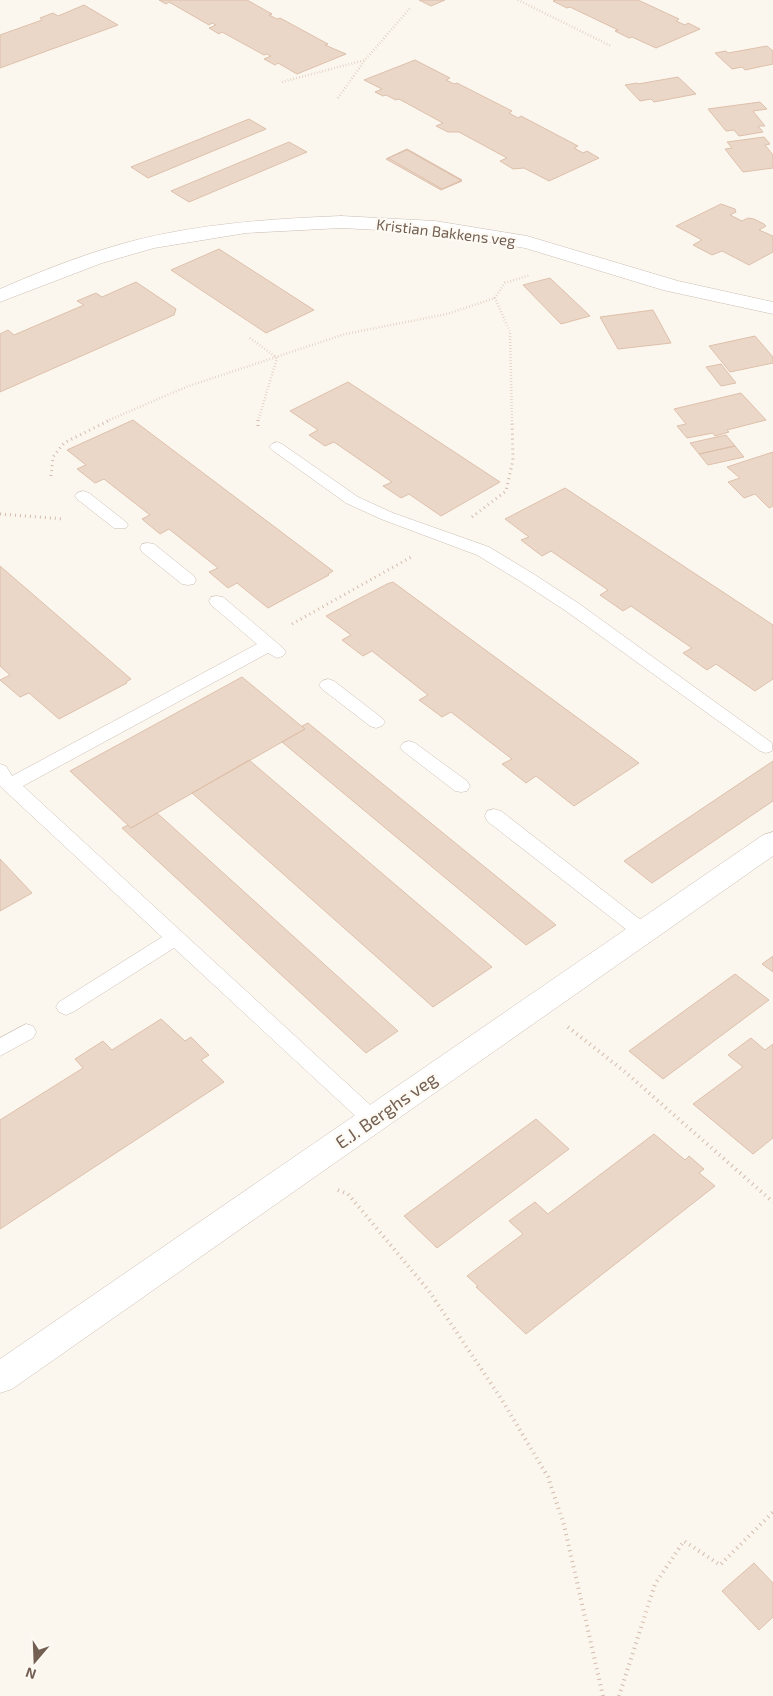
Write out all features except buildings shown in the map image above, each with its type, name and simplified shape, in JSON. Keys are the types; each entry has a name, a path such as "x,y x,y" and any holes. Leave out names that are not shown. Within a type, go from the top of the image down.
{"street":[{"name":"Kristian Bakkens veg","path":"0,296 88,261 154,242 278,225 364,223 411,226 506,239 573,255 656,282 773,308"},
{"name":"E.J. Berghs veg","path":"0,1378 773,842"}],"lane":[{"path":"277,447 352,500 387,516 483,551 526,577 572,607 766,746"},
{"path":"83,496 115,521"},
{"path":"148,548 188,580"},
{"path":"217,601 270,646 3,778 372,1119"},
{"path":"328,685 376,722"},
{"path":"409,747 461,786"},
{"path":"494,816 643,932"},
{"path":"66,1007 175,938"},
{"path":"0,1048 26,1032"}],"path":[{"path":"518,0 611,46"},
{"path":"338,98 365,60 411,7"},
{"path":"282,82 365,60"},
{"path":"51,476 53,457 64,443 124,413 186,387 345,334 447,314 495,298 505,283 529,276 572,268 573,255"},
{"path":"270,646 446,538 506,490 513,460 510,332 495,298"},
{"path":"250,338 276,358"},
{"path":"276,358 257,421 261,431 277,447"},
{"path":"0,514 115,521"},
{"path":"562,1022 624,1071 773,1202"},
{"path":"335,1188 348,1194 430,1291 502,1400 548,1477 564,1525 603,1696"},
{"path":"619,1696 655,1584 684,1541 720,1565 773,1512"}]}
